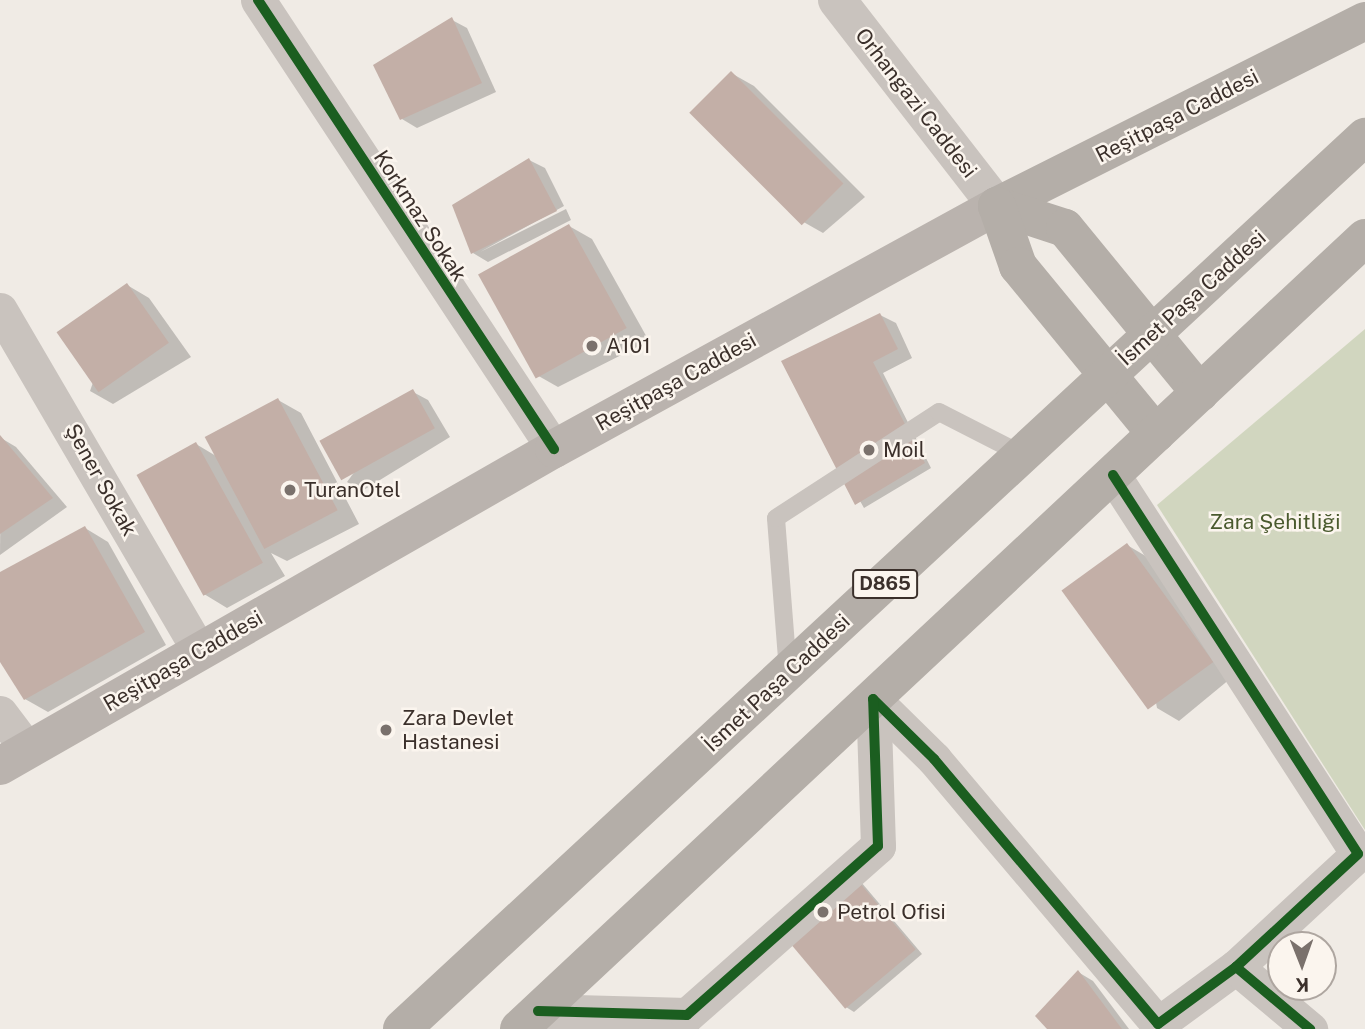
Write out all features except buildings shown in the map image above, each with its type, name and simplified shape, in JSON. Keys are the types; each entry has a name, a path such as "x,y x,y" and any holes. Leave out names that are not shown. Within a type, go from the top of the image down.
{"highway":[{"name":"Reşitpaşa Caddesi","path":"996,206 1365,21"},
{"name":"İsmet Paşa Caddesi","path":"402,1029 1025,456 1106,374 1152,336 1365,137"},
{"path":"996,206 1065,228 1200,393"},
{"name":"Orhangazi Caddesi","path":"996,206 1018,266 1156,435"},
{"path":"537,1023 873,699 1365,239"}],"main road":[{"name":"Reşitpaşa Caddesi","path":"14,758 554,449 996,206"}],"street":[{"name":"Korkmaz Sokak","path":"258,0 554,449"},
{"name":"Orhangazi Caddesi","path":"837,0 996,206"},
{"name":"Şener Sokak","path":"0,310 199,651"},
{"path":"873,699 934,759 1157,1027 1236,967 1358,854 1113,475"},
{"path":"537,1023 687,1015 878,846 873,699"},
{"path":"0,713 14,758"},
{"path":"1236,967 1310,1029"}],"lane":[{"path":"788,673 776,518 939,412 1025,456"}],"green space":[{"name":"Zara Şehitliği","path":"1365,329 1365,830 1157,505"}],"cycle path":[{"path":"258,0 554,449"},
{"path":"1113,475 1358,854 1236,967"},
{"path":"873,699 934,759 1158,1024 1236,967 1310,1029"},
{"path":"538,1011 687,1015 878,846 873,699"}],"place":[{"name":"A101","path":"592,346"},
{"name":"Moil","path":"869,450"},
{"name":"TuranOtel","path":"290,490"},
{"name":"Zara Devlet Hastanesi","path":"386,730"},
{"name":"Petrol Ofisi","path":"823,912"}]}
